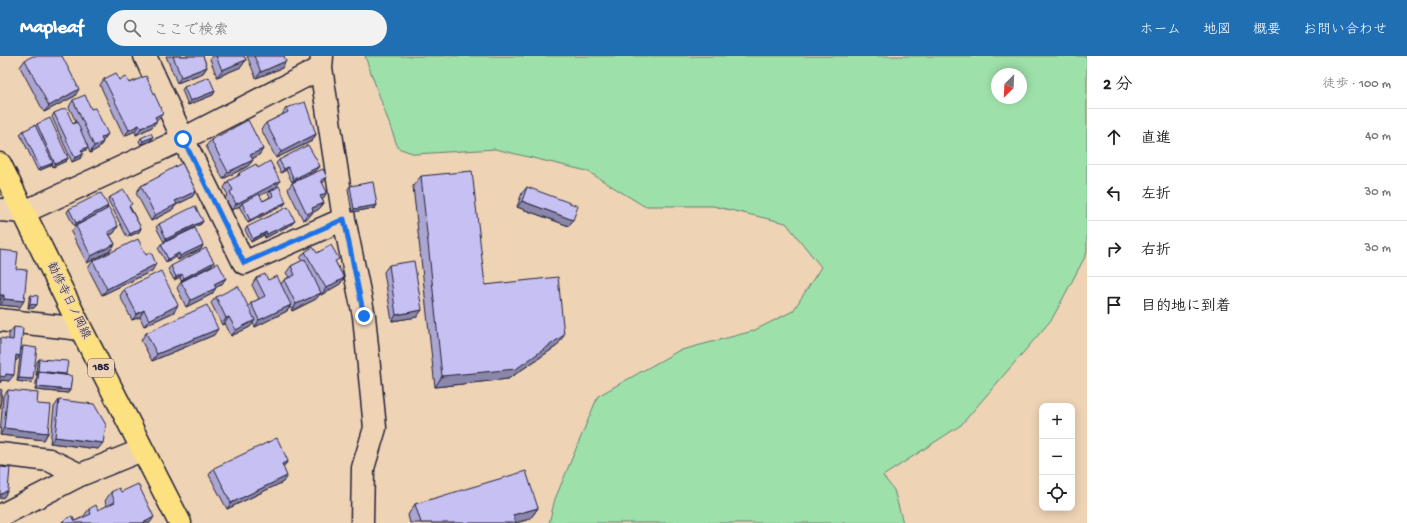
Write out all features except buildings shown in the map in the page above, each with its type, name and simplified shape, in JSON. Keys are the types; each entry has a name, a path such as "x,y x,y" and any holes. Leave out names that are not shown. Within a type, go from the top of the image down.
{"main road":[{"name":"勧修寺日ノ岡線","path":"0,164 81,329 180,523"}],"street":[{"path":"145,56 183,139 244,263 344,219"},
{"path":"0,210 24,212 183,139 321,62 344,219 364,316 375,428 363,468 362,523"},
{"path":"0,320 81,329"},
{"path":"0,516 80,474 142,450"},
{"path":"0,454 49,460 80,474"}],"green space":[{"path":"365,56 1087,56 1087,253 1052,319 961,425 883,476 894,490 903,523 549,523 555,499 598,396 678,351 753,331 793,311 821,267 786,223 713,206 644,206 587,171 495,149 415,154 398,148"}],"route":[{"path":"183,139 244,263 344,219 364,316"}]}
